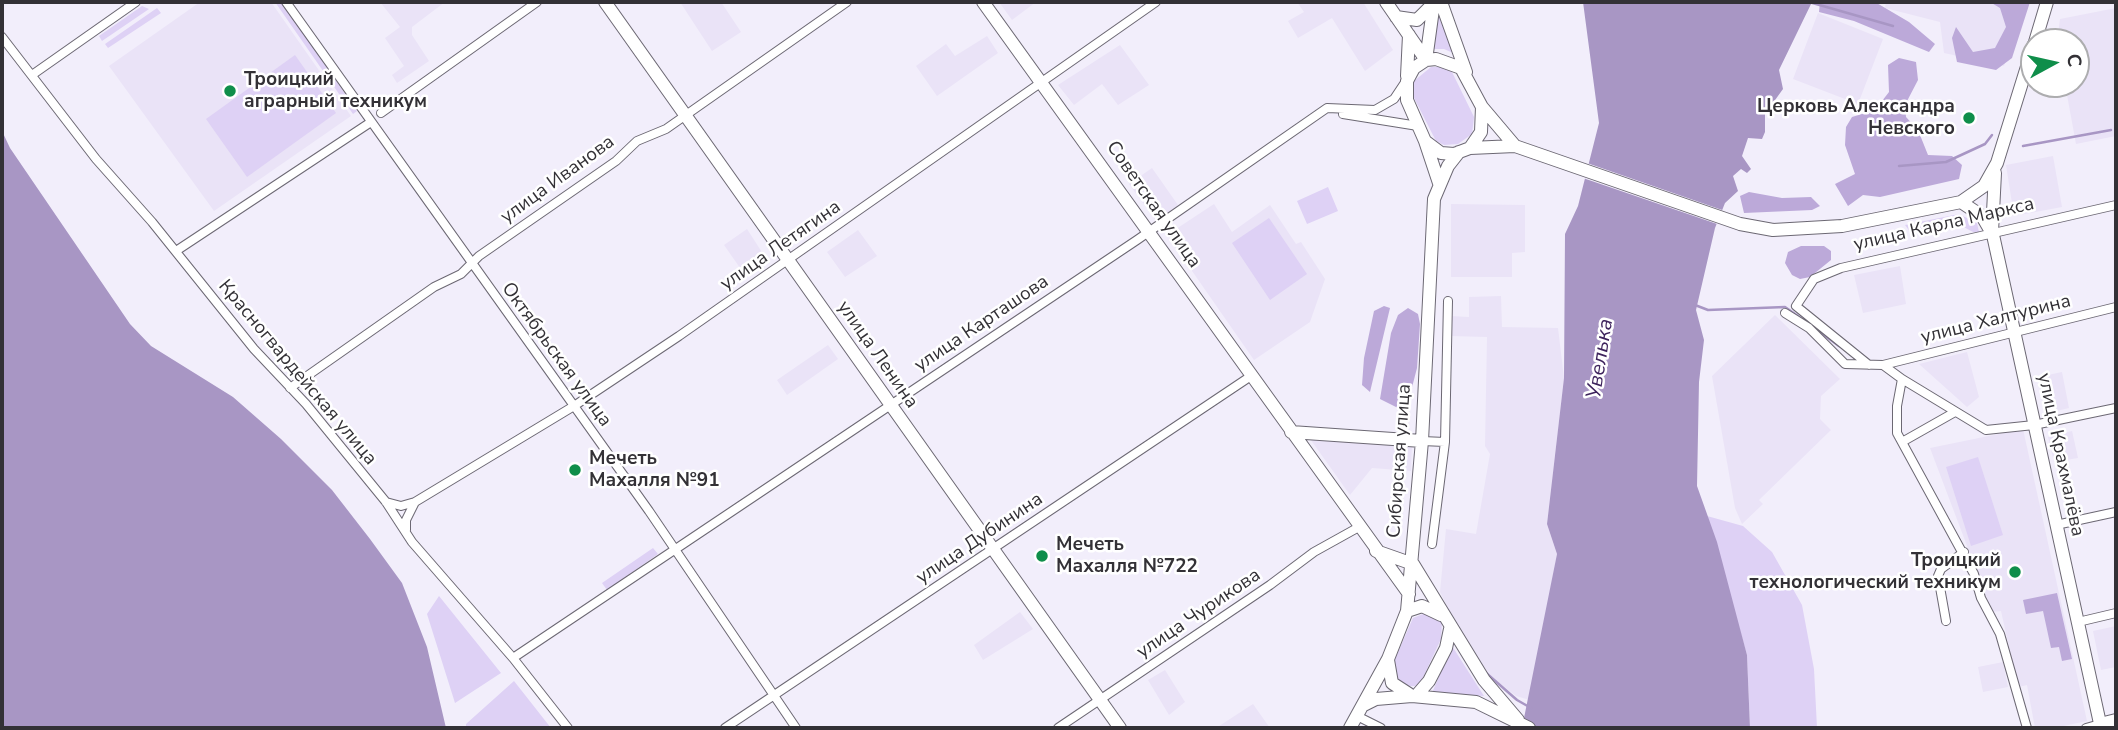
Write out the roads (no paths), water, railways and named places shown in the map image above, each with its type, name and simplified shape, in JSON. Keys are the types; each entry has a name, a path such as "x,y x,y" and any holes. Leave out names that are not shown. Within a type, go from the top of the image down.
{"street":[{"path":"32,75 136,2"},
{"name":"Октябрьская улица","path":"286,2 675,549 796,728"},
{"path":"381,113 537,2"},
{"name":"улица Ленина","path":"606,2 1120,728"},
{"name":"улица Иванова","path":"290,388 434,287 461,274 471,262 594,178 638,141 666,129 847,2"},
{"name":"Советская улица","path":"982,2 1409,594"},
{"name":"улица Летягина","path":"415,502 574,406 787,261 1156,2"},
{"path":"1386,2 1426,60"},
{"path":"1396,17 1418,20 1423,18 1434,2"},
{"path":"1426,60 1434,2"},
{"path":"1441,2 1466,73 1482,107 1515,146"},
{"path":"2039,28 2047,2"},
{"path":"1409,34 1407,100 1425,141 1441,153 1515,146"},
{"name":"Красногвардейская улица","path":"2,37 96,159 386,502 412,542 513,658 568,728"},
{"path":"1325,109 1375,110 1394,99 1414,68 1426,60 1446,61 1466,73"},
{"path":"1993,235 1991,211 1997,163 2020,88"},
{"path":"1464,150 1480,132 1482,107"},
{"path":"1325,109 1418,127"},
{"name":"улица Карташова","path":"513,658 1325,109"},
{"path":"176,251 370,122"},
{"name":"Сибирская улица","path":"1425,141 1438,183"},
{"name":"улица Карла Маркса","path":"1515,146 1727,220 1773,230 1816,229 1961,202"},
{"name":"Сибирская улица","path":"1350,728 1388,659 1407,611 1422,441 1434,199 1438,183 1464,150"},
{"path":"1961,202 1984,186 1997,163"},
{"name":"улица Крахмалёва","path":"1961,202 1982,216 1993,235 2100,726"},
{"name":"улица Карла Маркса","path":"1868,365 1796,306 1814,279 1824,273 2116,205"},
{"path":"1432,544 1445,442 1448,301"},
{"name":"улица Халтурина","path":"1785,313 1809,328 1845,364 1883,365 2116,307"},
{"path":"1883,365 1986,430 2034,425 2116,408"},
{"name":"улица Дубинина","path":"725,728 1251,376"},
{"path":"1902,379 1896,406 1897,433 1964,552 1981,598 2000,634 2027,728"},
{"path":"1902,442 1955,412"},
{"path":"1291,432 1445,442"},
{"path":"386,502 401,506 415,502"},
{"path":"406,530 406,520 415,502"},
{"path":"2056,525 2116,512"},
{"name":"улица Чурикова","path":"1058,728 1270,585 1314,552 1359,527"},
{"path":"1376,551 1413,564 1484,680 1518,720"},
{"path":"1946,621 1938,576 1941,569 1964,552"},
{"path":"1407,611 1428,607 1447,623"},
{"path":"2078,622 2116,613"},
{"path":"1414,696 1429,681 1446,648 1447,623"},
{"path":"1388,659 1392,683 1414,696"},
{"path":"1381,728 1360,710 1376,699 1414,696 1484,704 1529,728"},
{"path":"2086,728 2116,720"}],"water":[{"name":"Увелька","path":"1583,2 1812,2 1779,70 1783,89 1765,114 1765,132 1762,139 1748,138 1742,156 1751,169 1747,173 1741,169 1733,176 1738,191 1725,203 1715,228 1696,310 1704,340 1699,382 1697,486 1717,542 1747,655 1750,728 1522,728 1557,554 1547,524 1564,378 1565,234 1578,206 1599,123"},
{"path":"2,131 10,148 130,324 151,346 233,397 281,439 332,490 370,539 402,583 427,647 446,728 2,728"}],"waterway":[{"path":"1809,2 1893,26"},
{"path":"2023,146 2111,130"},
{"path":"1899,166 1946,162 1985,144 1992,135"},
{"path":"1695,305 1708,310 1785,307 1805,321"},
{"path":"1813,327 1839,346"},
{"path":"1485,672 1517,700 1531,708"}],"place":[{"name":"Троицкий аграрный техникум","path":"230,91"},
{"name":"Церковь Александра Невского","path":"1969,118"},
{"name":"Мечеть Махалля №91","path":"575,470"},
{"name":"Мечеть Махалля №722","path":"1042,556"},
{"name":"Троицкий технологический техникум","path":"2015,572"}]}
